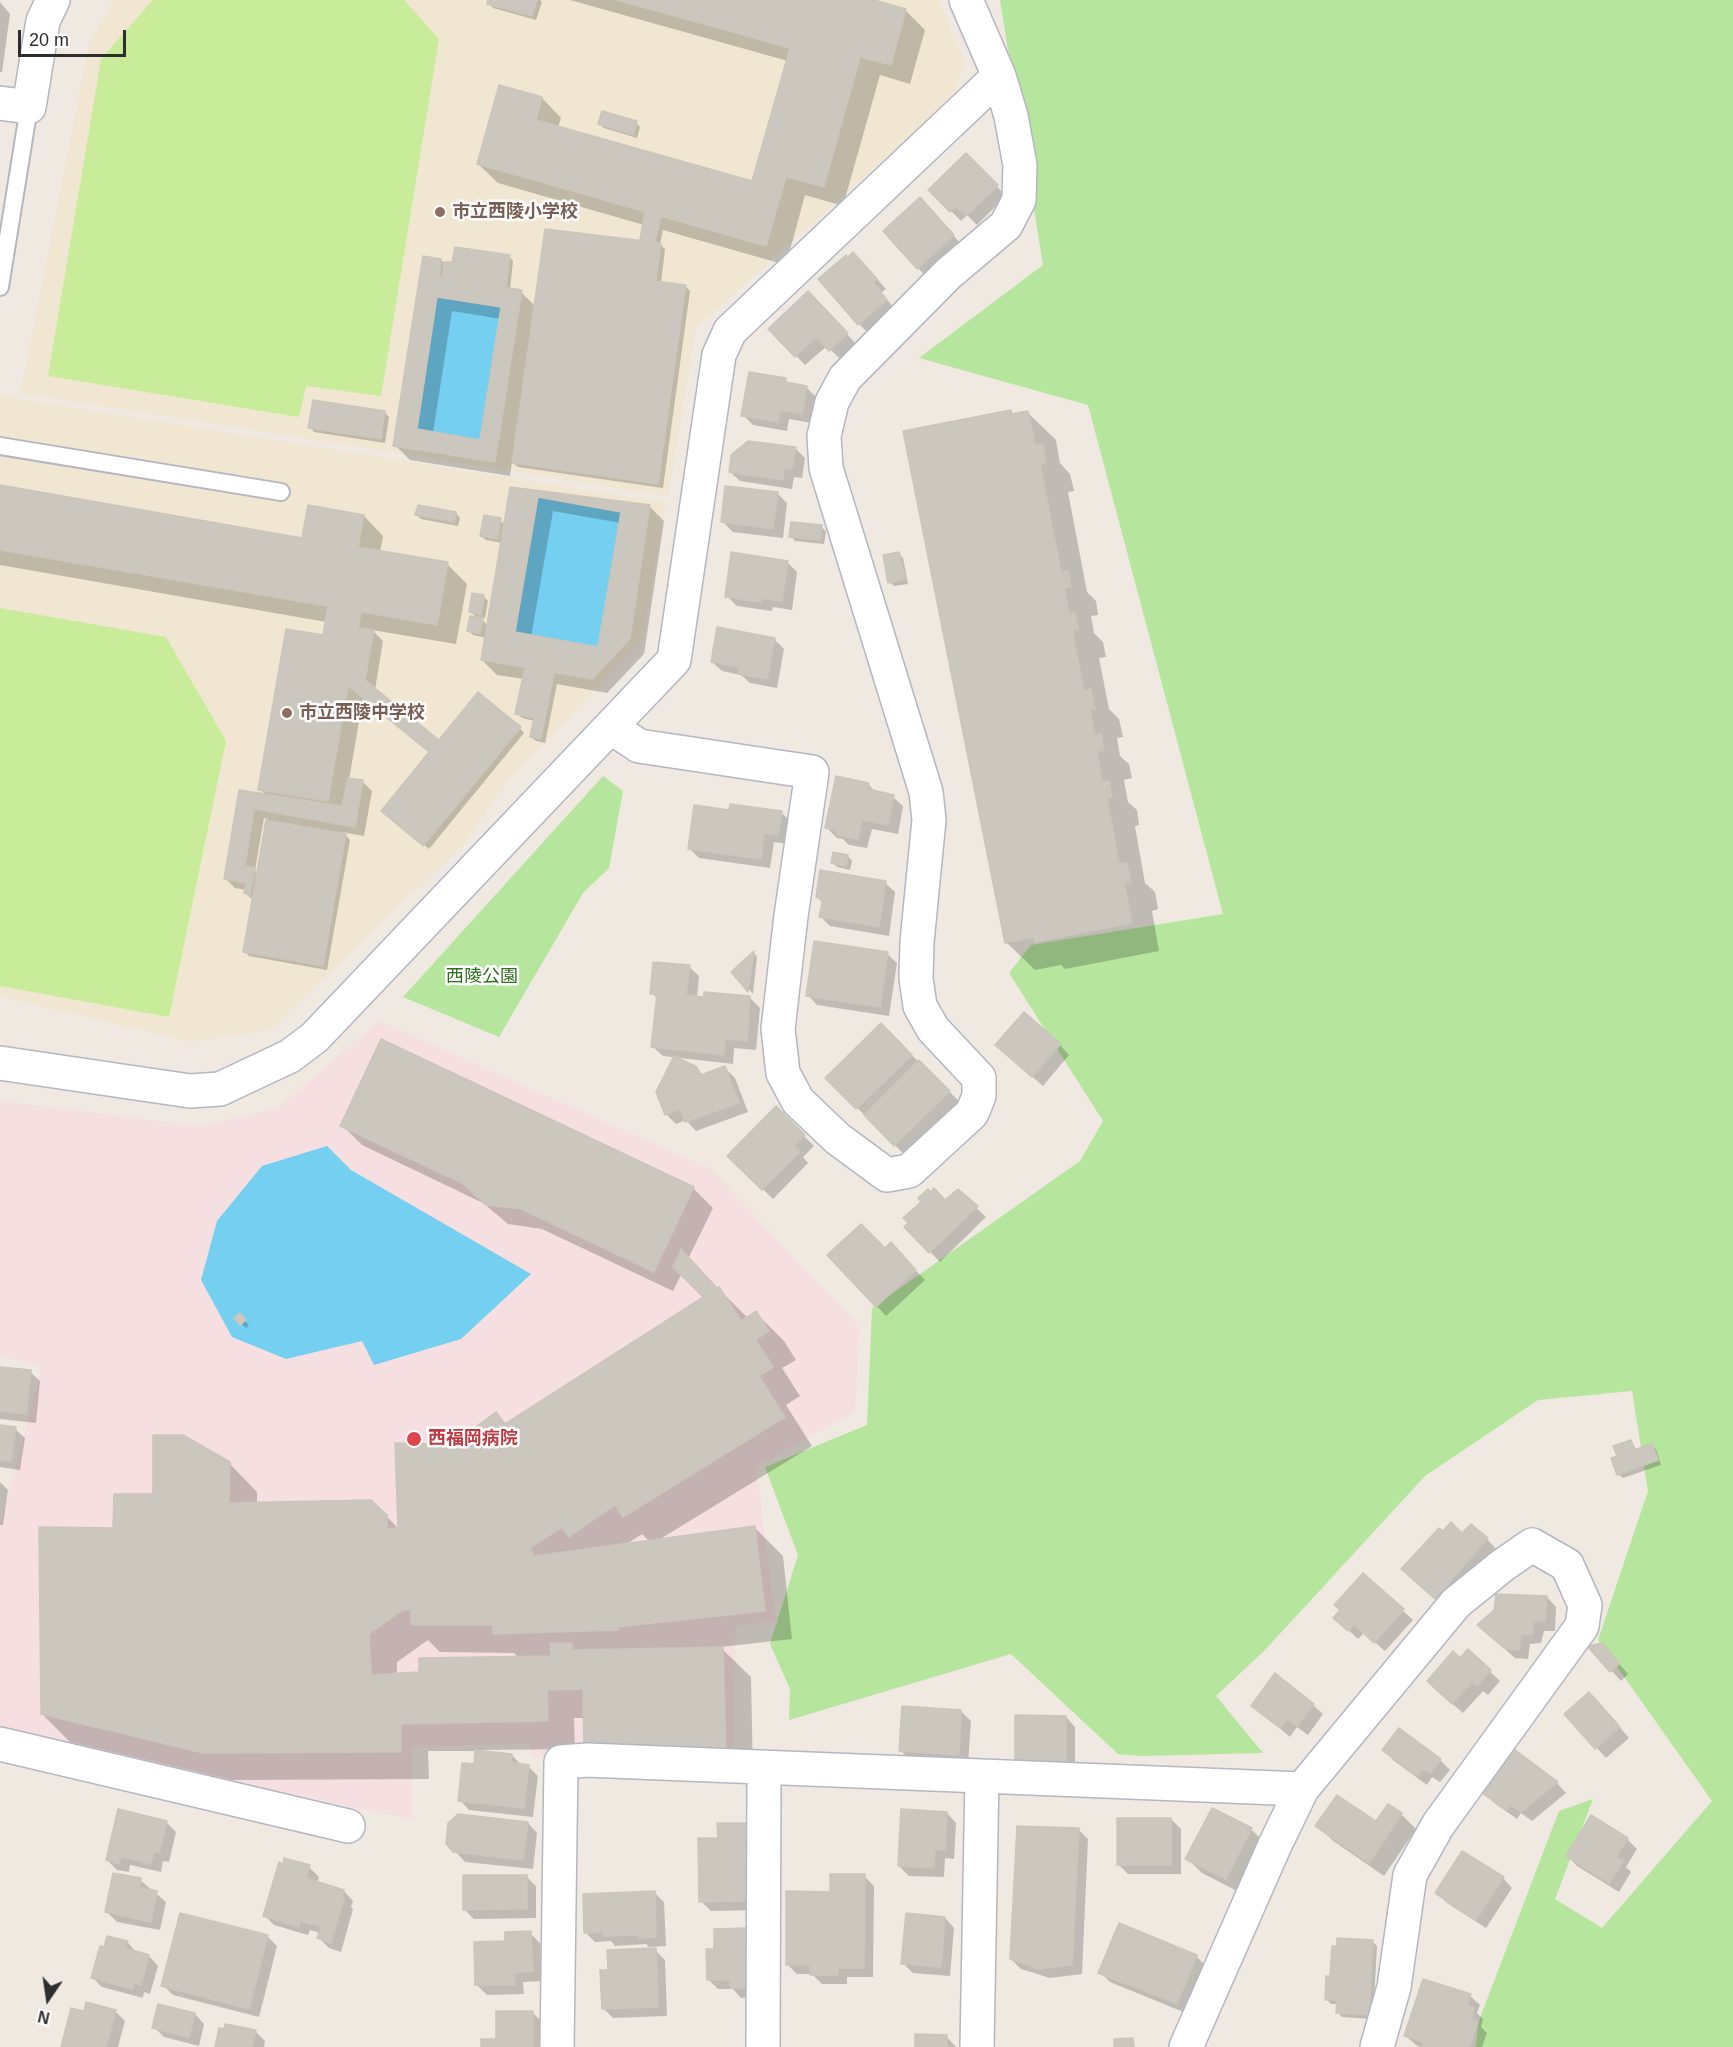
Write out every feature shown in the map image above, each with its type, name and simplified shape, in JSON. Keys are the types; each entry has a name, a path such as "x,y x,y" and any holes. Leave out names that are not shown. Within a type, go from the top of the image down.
{"street":[{"path":"15,105 43,21 53,0"},
{"path":"612,728 639,746 812,772 791,916 778,1029 783,1073 798,1101 838,1138 887,1175 909,1171 972,1113 979,1096 979,1078 933,1029 921,1006 915,978 929,820 926,792 826,468 824,436 832,402 845,378 948,274 1006,225 1019,200 1020,165 1011,116 999,76 966,0"},
{"path":"0,1064 190,1091 220,1089 291,1056 315,1037 612,728 674,660 719,355 730,332 999,76"},
{"path":"1186,2047 1302,1789 1456,1603 1532,1545 1567,1565 1585,1605 1582,1626 1438,1825 1410,1875 1394,1987 1377,2047"},
{"path":"0,1744 348,1826"},
{"path":"557,2047 561,1762 586,1760 1302,1789"},
{"path":"763,2047 764,1767"},
{"path":"977,2047 982,1776"}],"lane":[{"path":"0,287 15,105"},
{"path":"0,446 281,492"}],"shaded area":[{"name":"市立西陵小学校","path":"114,0 939,0 964,63 954,96 696,328 668,496 21,393 89,44"},
{"name":"市立西陵中学校","path":"0,394 12,398 666,503 643,639 504,786 464,844 270,1030 191,1042 0,996"},
{"name":"西福岡病院","path":"379,1021 711,1169 860,1328 855,1411 756,1467 776,1621 736,1626 733,1758 531,1756 529,1744 412,1747 412,1819 0,1734 0,1526 42,1366 0,1356 0,1101 197,1126 277,1109"}],"green space":[{"path":"153,0 404,0 439,39 381,396 306,386 299,417 48,376 101,59"},
{"path":"1000,0 1733,0 1733,2047 1476,2047 1478,2023 1559,1811 1593,1799 1555,1899 1602,1928 1712,1801 1598,1640 1648,1491 1632,1391 1538,1400 1425,1476 1265,1650 1216,1696 1263,1753 1142,1756 1118,1754 1011,1654 789,1720 790,1689 770,1644 798,1555 765,1467 867,1425 872,1308 1080,1161 1103,1121 1009,973 1031,945 1223,914 1088,405 919,358 1043,265"},
{"path":"0,608 166,637 226,741 169,1017 0,986"},
{"name":"西陵公園","path":"603,776 623,791 609,868 583,893 499,1037 403,997"}],"water":[{"path":"437,297 501,307 480,440 417,429"},
{"path":"538,497 621,512 598,647 515,632"},
{"path":"327,1146 351,1170 531,1274 461,1339 374,1365 362,1341 286,1359 232,1337 201,1280 217,1221 262,1166"}],"building":[{"path":"488,0 537,0 532,16 487,4"},
{"path":"617,0 874,0 906,9 891,65 860,57 824,187 786,177 766,246 477,164 499,85 542,97 536,120 752,181 790,48"},
{"path":"602,111 637,121 633,135 598,124"},
{"path":"966,153 998,185 966,216 956,206 950,212 928,190"},
{"path":"920,197 954,235 917,269 883,231"},
{"path":"645,212 661,216 655,242 640,240"},
{"path":"545,229 661,243 656,281 686,285 658,484 512,463"},
{"path":"455,247 510,255 506,286 442,277 444,262 452,262"},
{"path":"853,252 877,279 873,282 887,300 858,325 818,279 846,255 848,257"},
{"path":"423,256 441,259 439,277 420,274"},
{"path":"420,274 522,290 495,462 393,446","holes":["437,297 501,307 480,440 417,429"]},
{"path":"808,291 848,333 829,351 816,337 795,357 768,329"},
{"path":"749,372 786,378 785,382 807,386 802,414 780,410 778,422 741,416"},
{"path":"313,400 385,411 381,439 308,428"},
{"path":"1011,410 1011,414 1028,411 1035,445 1043,444 1046,463 1040,464 1061,572 1068,571 1071,587 1064,588 1069,614 1075,612 1078,629 1072,630 1084,691 1091,689 1095,709 1090,710 1095,736 1101,734 1104,750 1097,752 1102,782 1109,781 1112,797 1107,798 1119,864 1127,863 1131,882 1124,883 1132,923 1035,942 1034,937 1005,943 903,431"},
{"path":"748,441 796,447 792,469 784,468 783,480 729,472 731,455"},
{"path":"0,485 302,538 308,505 364,515 358,547 448,562 437,625 0,550"},
{"path":"725,486 778,492 773,529 721,522"},
{"path":"510,487 650,505 630,639 592,679 481,660","holes":["538,497 621,512 598,647 515,632"]},
{"path":"418,505 456,512 454,522 415,515"},
{"path":"484,515 501,518 498,539 480,536"},
{"path":"791,522 822,525 820,540 789,537"},
{"path":"731,552 788,561 782,601 763,598 762,602 725,597"},
{"path":"899,552 905,579 888,583 883,555"},
{"path":"472,593 484,595 481,615 469,612"},
{"path":"328,606 361,612 328,801 258,790 286,629 323,635"},
{"path":"470,616 483,618 480,634 467,631"},
{"path":"717,627 775,638 767,679 738,674 739,667 711,662"},
{"path":"358,628 374,630 365,680 439,740 429,752 348,686"},
{"path":"525,667 554,673 541,739 530,737 534,718 515,714"},
{"path":"478,692 521,727 423,846 381,811"},
{"path":"836,776 869,783 868,789 894,795 888,825 862,820 858,839 837,835 837,831 825,828"},
{"path":"348,778 363,780 355,827 254,809 245,866 255,868 250,895 244,893 246,883 224,879 239,790 342,806"},
{"path":"730,804 782,811 778,835 764,833 761,859 688,849 694,805 729,810"},
{"path":"266,820 346,834 323,966 243,952"},
{"path":"833,852 848,855 846,866 831,863"},
{"path":"820,870 886,881 879,927 819,917 823,899 816,897"},
{"path":"814,941 888,952 880,1007 806,996"},
{"path":"754,951 748,992 731,972"},
{"path":"653,962 690,965 686,995 704,997 704,992 750,996 747,1041 725,1039 724,1055 651,1047 657,994 650,994"},
{"path":"1024,1012 1061,1044 1032,1077 995,1045"},
{"path":"881,1023 912,1055 856,1109 825,1078"},
{"path":"381,1039 694,1187 654,1272 521,1209 486,1205 462,1183 340,1126"},
{"path":"674,1056 697,1067 701,1075 725,1066 739,1103 685,1122 680,1109 665,1115 656,1092"},
{"path":"919,1060 950,1091 894,1146 864,1115"},
{"path":"776,1106 805,1135 794,1146 800,1152 762,1190 727,1156"},
{"path":"934,1188 945,1200 958,1189 978,1206 929,1253 904,1227 908,1223 903,1218 921,1202 918,1198 928,1189 931,1192"},
{"path":"861,1224 885,1248 891,1242 916,1270 876,1307 827,1255"},
{"path":"681,1249 717,1288 703,1297 673,1267"},
{"path":"719,1287 741,1321 756,1311 769,1331 756,1340 773,1367 759,1376 785,1417 623,1517 615,1505 569,1537 562,1527 530,1548 489,1488 498,1479 466,1434 496,1412 505,1424"},
{"path":"240,1313 246,1320 240,1325 234,1318"},
{"path":"0,1367 31,1370 26,1414 0,1411"},
{"path":"0,1425 16,1427 11,1461 0,1460"},
{"path":"153,1435 183,1435 230,1462 229,1503 371,1500 387,1515 387,1529 398,1528 395,1443 475,1445 498,1479 489,1488 534,1556 755,1526 765,1611 617,1627 618,1630 493,1634 493,1625 411,1625 411,1610 403,1610 369,1634 371,1675 419,1672 419,1658 551,1656 550,1643 572,1643 572,1650 723,1647 726,1749 584,1751 583,1689 547,1690 548,1721 401,1724 401,1752 203,1753 41,1714 39,1527 113,1528 114,1494 153,1494"},
{"path":"1631,1440 1635,1450 1652,1443 1658,1460 1617,1475 1611,1458 1617,1456 1613,1446"},
{"path":"1451,1522 1462,1533 1471,1524 1488,1538 1435,1599 1401,1569 1439,1528 1443,1531"},
{"path":"1363,1573 1404,1609 1374,1643 1354,1624 1348,1631 1333,1618 1340,1610 1334,1605"},
{"path":"1496,1594 1547,1596 1545,1621 1534,1621 1532,1634 1521,1635 1519,1650 1504,1648 1477,1625 1494,1610"},
{"path":"1603,1643 1619,1664 1610,1672 1587,1646"},
{"path":"1468,1649 1491,1670 1477,1686 1472,1682 1452,1704 1427,1681 1453,1651 1460,1658"},
{"path":"1275,1673 1314,1704 1297,1726 1287,1719 1280,1728 1251,1706"},
{"path":"1589,1692 1620,1727 1595,1749 1564,1714"},
{"path":"902,1706 961,1710 959,1755 899,1751"},
{"path":"1015,1715 1066,1716 1066,1767 1015,1767"},
{"path":"1399,1728 1441,1759 1430,1773 1422,1769 1417,1776 1382,1750"},
{"path":"1514,1749 1558,1782 1521,1812 1511,1805 1507,1810 1482,1793"},
{"path":"475,1750 512,1754 511,1762 529,1765 524,1808 458,1801 462,1763 474,1764"},
{"path":"1337,1795 1376,1821 1388,1804 1402,1813 1369,1863 1315,1826"},
{"path":"1212,1808 1252,1828 1226,1879 1185,1859"},
{"path":"118,1809 167,1821 159,1853 154,1852 151,1864 121,1856 119,1864 106,1860"},
{"path":"901,1809 947,1812 945,1850 935,1849 934,1868 898,1866"},
{"path":"458,1814 528,1822 523,1860 453,1852 446,1844 448,1823"},
{"path":"1591,1815 1628,1838 1616,1857 1623,1861 1609,1883 1566,1856"},
{"path":"1117,1818 1171,1818 1171,1865 1117,1865"},
{"path":"717,1823 752,1823 753,1901 699,1902 698,1838 718,1838"},
{"path":"1017,1826 1079,1828 1072,1965 1039,1969 1010,1959"},
{"path":"1462,1851 1504,1877 1476,1920 1435,1893"},
{"path":"284,1858 310,1865 306,1878 344,1890 342,1898 344,1898 331,1943 317,1938 321,1927 300,1921 299,1927 263,1916 279,1862 283,1864"},
{"path":"113,1873 141,1878 139,1887 157,1891 151,1922 105,1912"},
{"path":"830,1874 865,1874 864,1968 838,1968 838,1975 810,1975 810,1965 786,1965 786,1891 830,1892"},
{"path":"463,1875 527,1875 527,1909 463,1910"},
{"path":"655,1891 656,1937 604,1936 603,1932 584,1933 583,1894"},
{"path":"180,1913 268,1935 249,2009 161,1986"},
{"path":"906,1913 945,1917 941,1967 901,1964"},
{"path":"1119,1923 1197,1955 1177,2004 1098,1973"},
{"path":"748,1928 749,1988 730,1988 730,1980 707,1980 706,1949 714,1949 714,1929"},
{"path":"531,1931 533,1971 514,1973 515,1985 475,1985 474,1942 505,1941 505,1932"},
{"path":"107,1936 128,1941 125,1948 149,1955 141,1985 134,1983 133,1989 91,1978 100,1946 104,1947"},
{"path":"1337,1938 1373,1940 1369,2015 1336,2013 1337,2000 1325,2000 1326,1976 1330,1976 1332,1946 1337,1946"},
{"path":"656,1948 658,2007 602,2009 600,1970 608,1970 607,1950"},
{"path":"1423,1979 1471,1994 1467,2006 1474,2008 1471,2020 1478,2022 1470,2047 1422,2047 1423,2042 1404,2036"},
{"path":"86,2002 116,2010 106,2047 61,2047 71,2008 84,2011"},
{"path":"158,2004 195,2013 189,2037 152,2028"},
{"path":"496,2011 533,2011 533,2047 481,2047 481,2039 496,2039"},
{"path":"225,2024 256,2030 252,2047 215,2047 219,2028 224,2029"},
{"path":"915,2034 947,2035 947,2047 915,2047"},
{"path":"1133,2038 1134,2047 1114,2047 1114,2039"}],"place":[{"name":"市立西陵小学校","path":"440,212"},
{"name":"市立西陵中学校","path":"287,713"},
{"name":"西福岡病院","path":"414,1439"}]}
